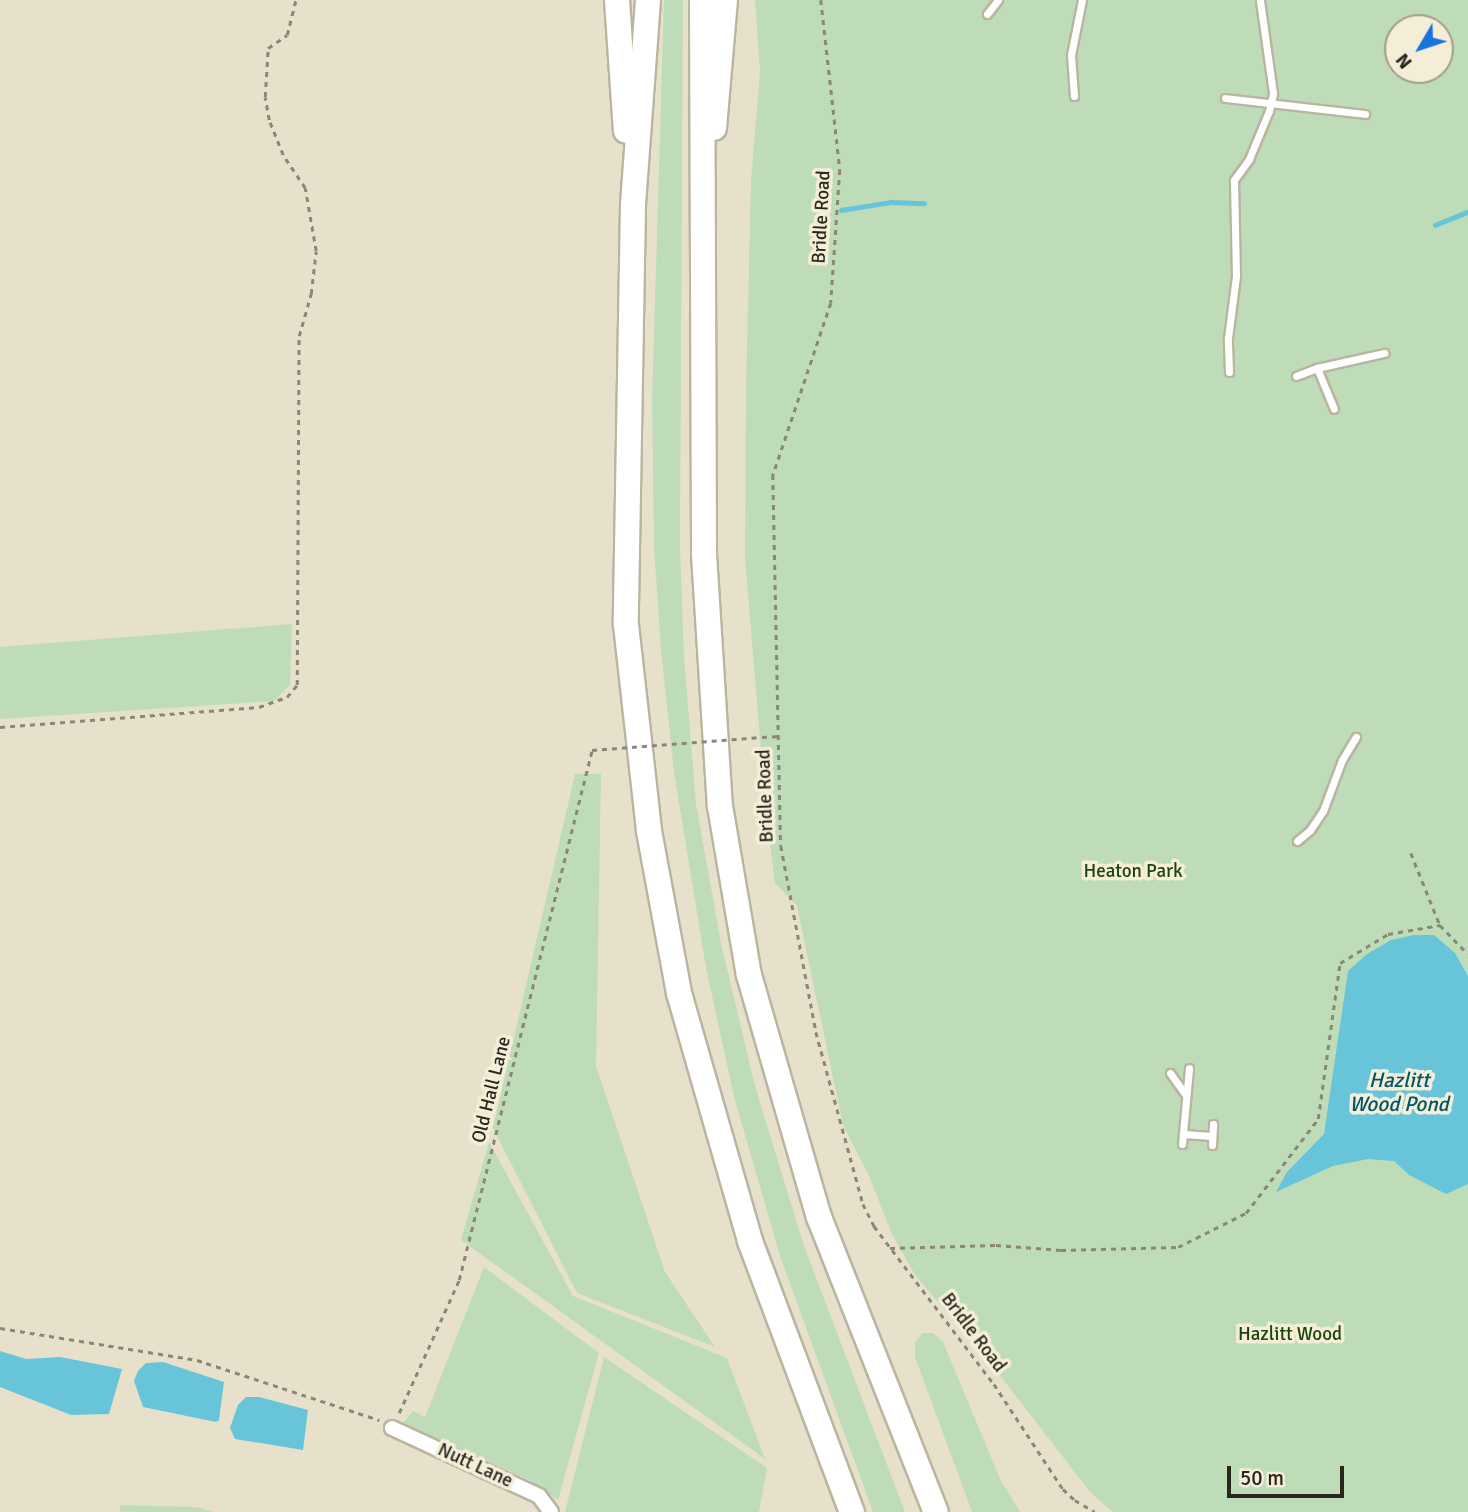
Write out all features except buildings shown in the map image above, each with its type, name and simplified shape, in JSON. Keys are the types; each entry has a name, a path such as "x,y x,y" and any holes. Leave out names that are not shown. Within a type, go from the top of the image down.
{"highway":[{"path":"617,0 633,205"},
{"path":"648,0 633,205 626,625 649,831 679,993 750,1241 852,1512"},
{"path":"702,0 704,554 710,688 720,806 749,975 819,1217 936,1512"},
{"path":"702,208 719,96 725,0"}],"street":[{"name":"Nutt Lane","path":"392,1428 539,1496 551,1512"}],"lane":[{"path":"987,14 998,0"},
{"path":"1074,96 1071,55 1082,0"},
{"path":"1229,372 1228,338 1236,276 1234,180 1250,159 1273,93 1270,56 1260,0"},
{"path":"1225,98 1365,114"},
{"path":"1296,376 1317,368 1384,353"},
{"path":"1317,368 1334,410"},
{"path":"1297,841 1310,830 1322,811 1342,760 1356,737"},
{"path":"1182,1144 1189,1068"},
{"path":"1170,1073 1186,1096"},
{"path":"1183,1133 1212,1141 1213,1124"}],"path":[{"path":"0,727 259,707 287,697 297,685 299,336 311,294 316,251 304,188 283,155 269,120 265,97 268,48 286,35 296,0"},
{"name":"Bridle Road","path":"821,0 837,124 839,184 831,303 773,475 781,846 816,1032 863,1204 874,1226 994,1384 1063,1489 1095,1512"},
{"name":"Old Hall Lane","path":"392,1428 459,1280 592,750 779,736"},
{"path":"1411,853 1440,925"},
{"path":"0,1328 197,1360 378,1419 392,1428"}],"green space":[{"path":"664,0 683,0 680,545 684,657 696,804 721,943 755,1086 804,1246 905,1512 873,1512 780,1256 734,1097 706,968 674,772 661,650 654,546 652,401"},
{"name":"Heaton Park","path":"755,0 1468,0 1468,1512 1113,1512 1090,1492 998,1373 915,1275 892,1234 869,1176 843,1125 797,906 775,883 766,811 745,558 751,181 760,71"},
{"path":"292,624 290,685 274,701 0,719 0,647"},
{"path":"575,774 601,774 596,1066 665,1272 715,1347 577,1293 493,1128"},
{"path":"489,1142 573,1296 727,1358 765,1459 461,1240"},
{"path":"484,1267 599,1353 558,1500 530,1480 402,1424 413,1411 425,1417"},
{"path":"923,1333 933,1333 943,1342 1001,1481 1020,1512 972,1512 915,1357 915,1342"},
{"path":"604,1357 767,1468 759,1512 565,1512"},
{"path":"120,1505 198,1507 213,1512 120,1512"}],"water":[{"name":"Hazlitt Wood Pond","path":"1414,935 1434,935 1455,953 1468,976 1468,1184 1446,1194 1409,1175 1394,1161 1368,1159 1333,1166 1276,1192 1287,1172 1324,1134 1348,971 1367,954 1391,940"},
{"path":"0,1351 26,1359 60,1357 122,1369 109,1414 71,1415 0,1387"},
{"path":"163,1362 224,1382 219,1420 216,1422 143,1407 134,1381 138,1371 146,1363"},
{"path":"246,1397 259,1397 308,1410 303,1450 235,1439 230,1428 238,1405"}],"waterway":[{"path":"841,210 891,202 924,203"},
{"path":"1435,225 1468,212"}],"park label":[{"name":"Hazlitt Wood","path":"1290,1335"}]}
